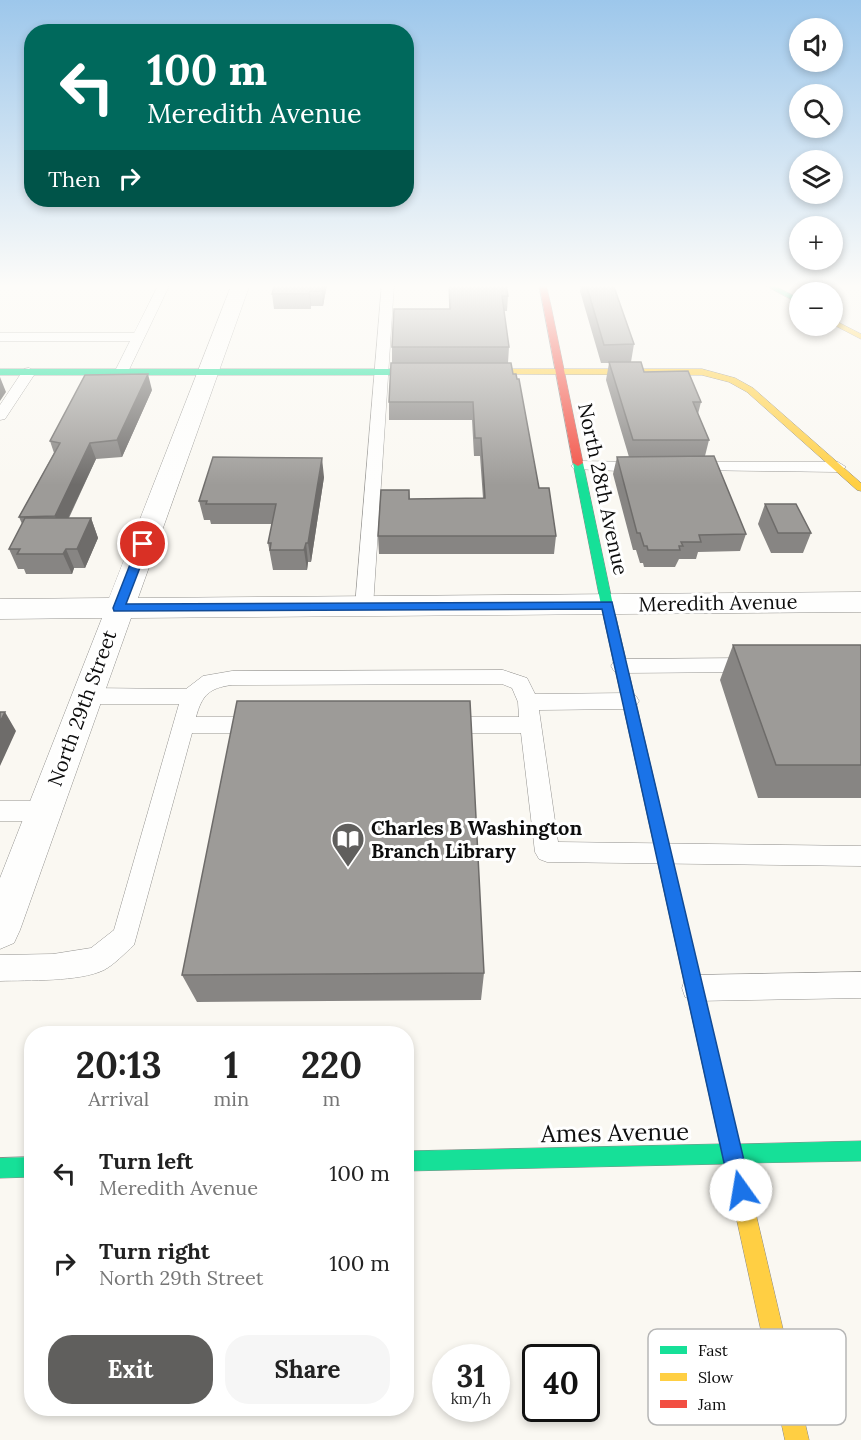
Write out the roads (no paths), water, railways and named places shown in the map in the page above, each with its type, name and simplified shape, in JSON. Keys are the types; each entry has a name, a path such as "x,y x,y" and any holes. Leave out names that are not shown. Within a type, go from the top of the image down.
{"main road":[{"name":"North 28th Avenue","path":"556,351 621,666 772,1329"},
{"path":"0,372 686,370 732,380 750,390 861,488"},
{"name":"Ames Avenue","path":"414,1161 861,1151"},
{"path":"0,1168 24,1167"},
{"name":"North 28th Avenue","path":"794,1425 797,1440"}],"street":[{"name":"North 29th Street","path":"0,930 216,351"},
{"name":"Meredith Avenue","path":"0,609 861,602"}],"lane":[{"path":"122,371 131,351"},
{"path":"364,607 382,351"},
{"path":"0,416 29,372"},
{"path":"579,466 838,467"},
{"path":"621,666 771,665"},
{"path":"0,968 53,966 97,960 125,937 191,697 210,681 232,678 503,677 520,683 528,702 547,852 861,856"},
{"path":"86,696 191,697"},
{"path":"528,702 629,701"},
{"path":"422,725 529,724"},
{"path":"185,725 280,725"},
{"path":"0,811 43,811"},
{"path":"695,988 861,985"}],"place":[{"name":"Charles B Washington Branch Library","path":"348,868"}]}
